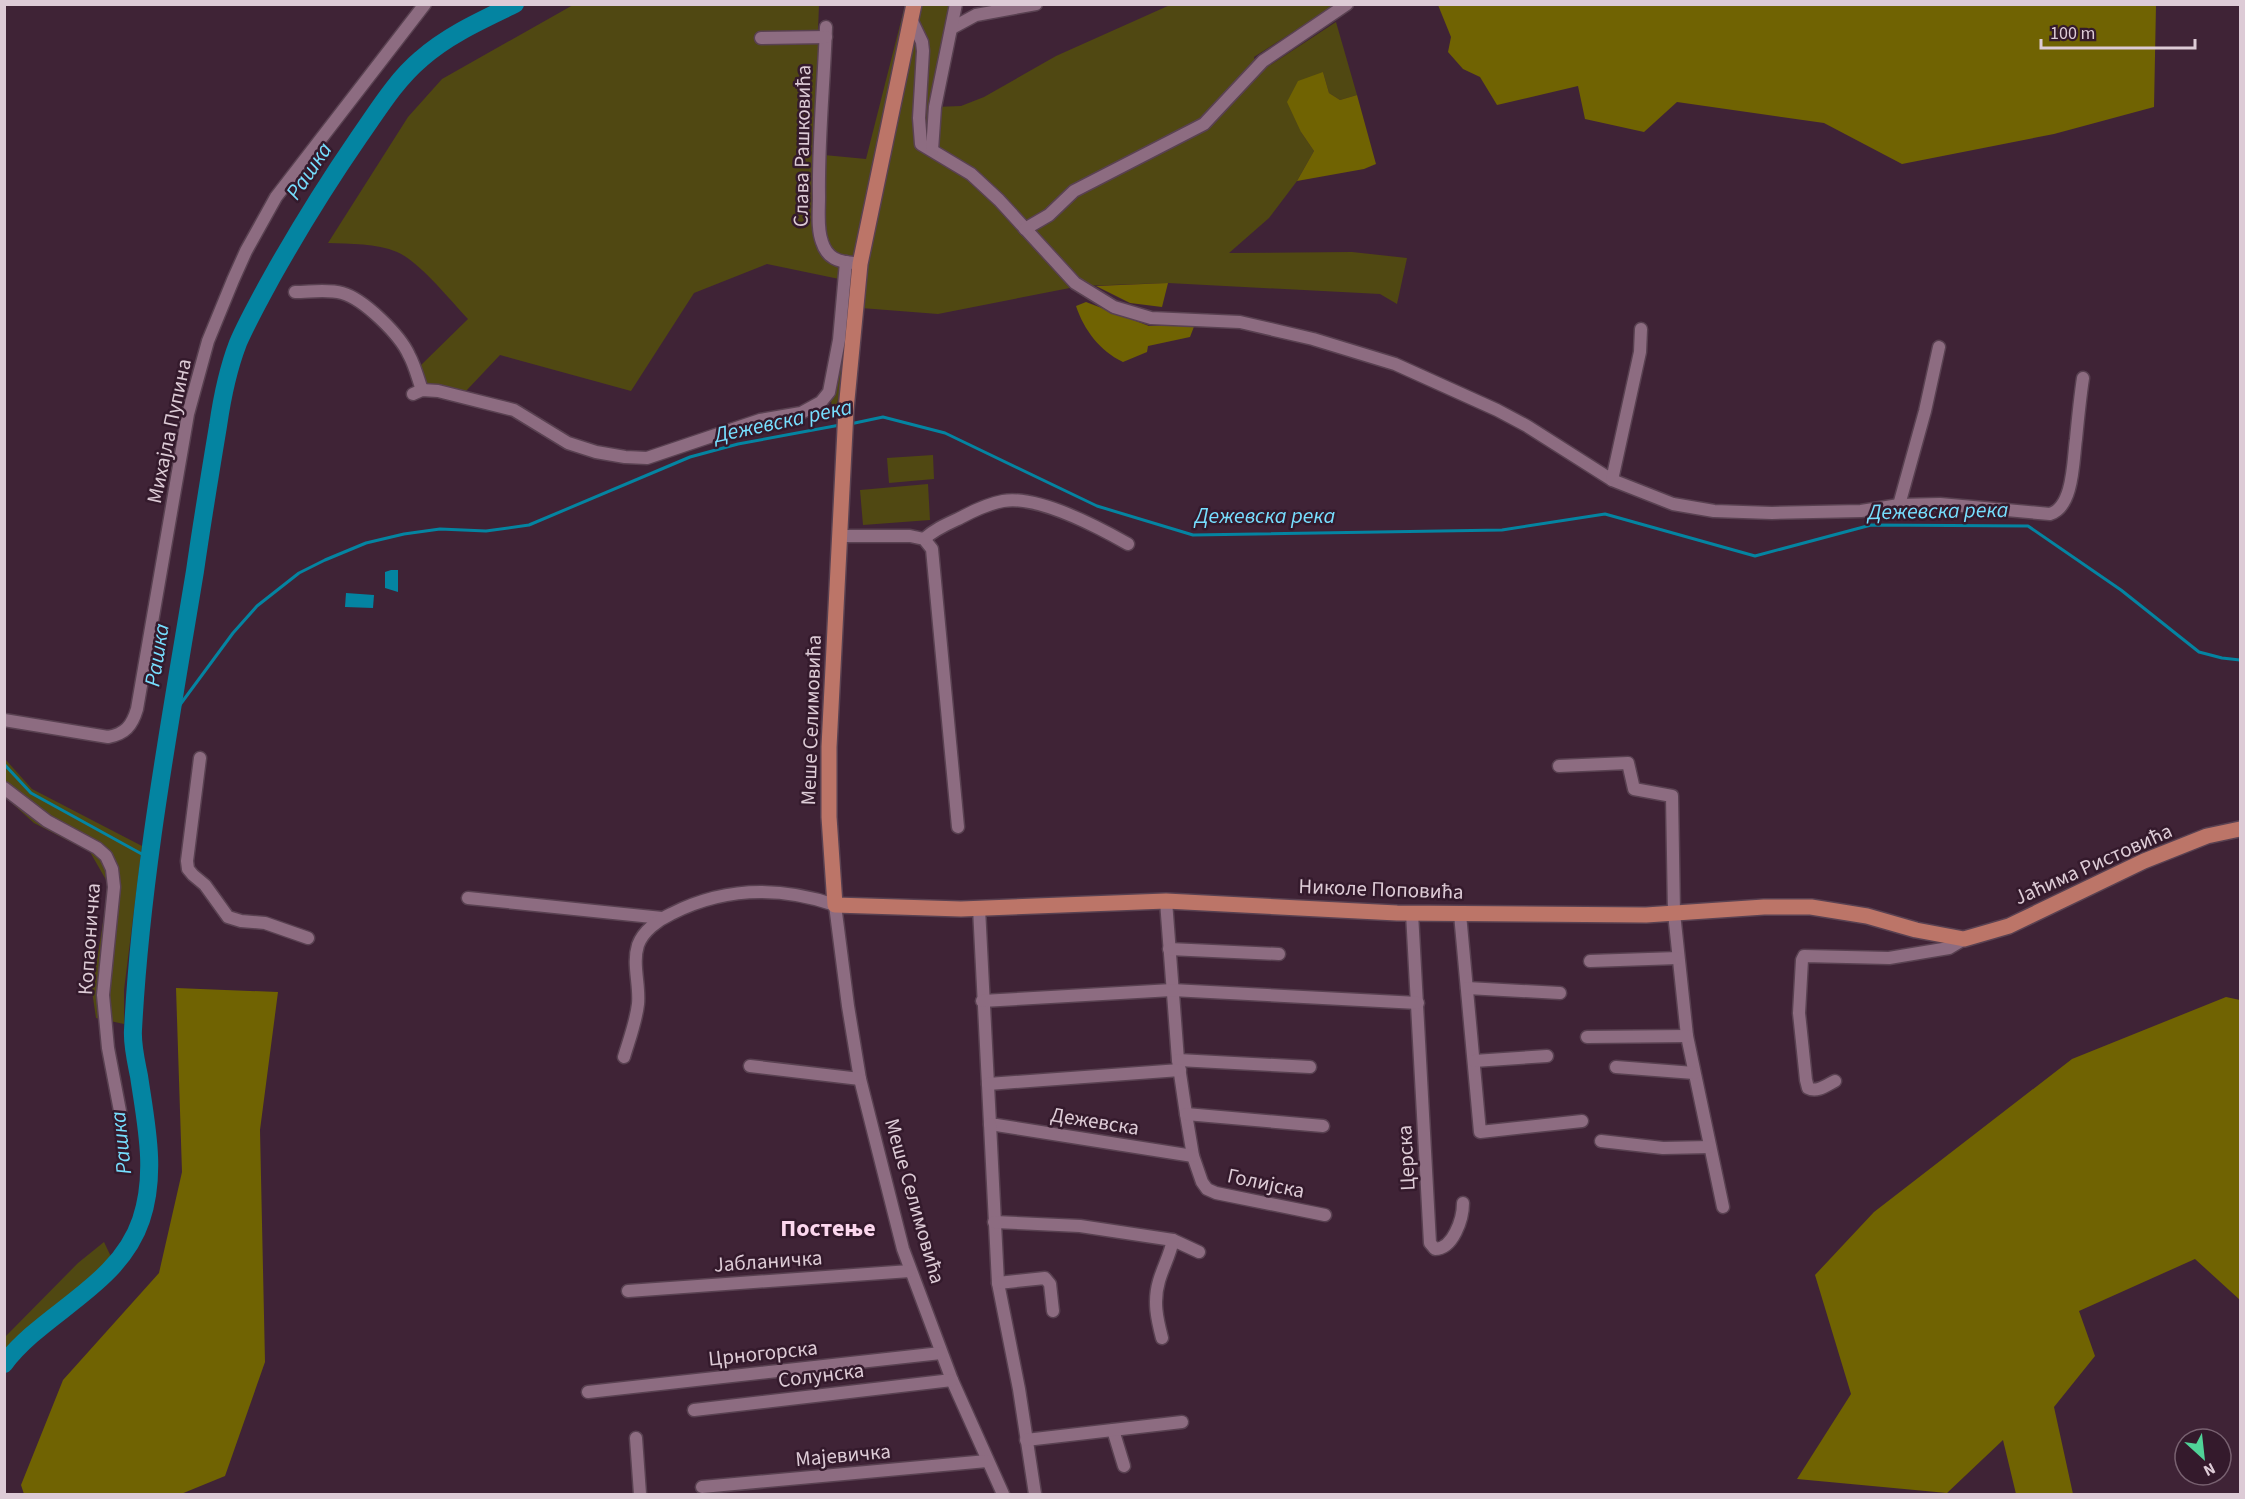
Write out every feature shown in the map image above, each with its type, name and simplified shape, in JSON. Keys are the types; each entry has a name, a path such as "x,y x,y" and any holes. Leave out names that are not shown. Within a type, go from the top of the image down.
{"main road":[{"path":"853,263 913,12"},
{"name":"Меше Селимовића","path":"835,904 829,817 829,747 853,263"},
{"name":"Јаћима Ристовића","path":"1674,913 1764,907 1811,908 1867,916 1916,930 1964,939 2009,926 2155,857 2207,836 2241,829"},
{"name":"Николе Поповића","path":"835,904 979,908 1166,901 1412,913 1646,915 1674,913"}],"street":[{"name":"Михајла Пупина","path":"4,720 108,737 123,733 130,726 139,698 188,414 208,341 246,251 276,197 425,4"},
{"path":"932,150 935,107 956,4"},
{"path":"952,28 976,15 1036,4"},
{"path":"1025,229 1049,215 1074,191 1204,124 1263,61 1347,4"},
{"path":"913,12 923,51 919,118 921,144 971,174 999,200 1075,283 1114,307 1151,318 1240,322 1313,339 1395,364 1527,426 1612,480 1673,504 1714,512 1861,511 1940,504 2056,513 2061,508 2073,474 2082,378"},
{"name":"Слава Рашковића","path":"761,38 826,32 818,156 820,234 828,254 836,260 853,263"},
{"path":"296,292 346,294 370,310 403,345 410,356 417,392 438,391 514,410 568,443 596,452 638,459 654,456 760,420 801,413 821,402 829,392 853,263"},
{"path":"1612,480 1640,352 1641,329"},
{"path":"1899,506 1925,411 1939,347"},
{"path":"924,539 933,531 988,505 1005,500 1044,505 1101,529 1128,544"},
{"path":"839,536 910,536 924,539 932,549 958,827"},
{"path":"200,758 187,861 188,869 204,885 228,917 241,921 265,922 308,938"},
{"path":"1559,766 1629,763 1634,789 1672,796 1674,913 1687,1036 1723,1207"},
{"name":"Копаоничка","path":"4,788 48,821 92,844 106,856 111,865 114,887 103,995 108,1048 120,1111"},
{"path":"624,1058 638,1006 636,955 639,942 662,918 703,900 729,893 760,891 795,895 835,904"},
{"path":"468,898 662,918"},
{"name":"Голијска","path":"1166,901 1179,1065 1193,1156 1202,1182 1208,1190 1324,1215"},
{"name":"Меше Селимовића","path":"835,904 860,1079 874,1140 910,1271 952,1380 1003,1494"},
{"path":"979,908 998,1283 1019,1389 1035,1494"},
{"name":"Церска","path":"1412,913 1430,1243 1435,1249 1442,1249 1448,1244 1458,1223 1463,1203"},
{"path":"1460,914 1480,1132 1582,1121"},
{"name":"Јаћима Ристовића","path":"1835,1082 1812,1090 1808,1088 1806,1080 1799,1014 1804,956 1889,958 1949,948 1964,939"},
{"path":"1169,950 1279,954"},
{"path":"1590,961 1678,958"},
{"path":"1467,988 1560,993"},
{"path":"982,1001 1173,990 1418,1003"},
{"path":"1587,1037 1687,1036"},
{"path":"1474,1061 1547,1056"},
{"path":"1179,1065 1310,1067"},
{"name":"Дежевска","path":"988,1084 1179,1065"},
{"path":"750,1066 860,1079"},
{"path":"1616,1067 1694,1073"},
{"path":"1186,1114 1323,1126"},
{"name":"Дежевска","path":"990,1124 1193,1156"},
{"path":"1601,1141 1663,1148 1710,1147"},
{"path":"994,1222 1080,1226 1173,1240 1199,1252"},
{"path":"1162,1338 1156,1315 1156,1298 1159,1281 1173,1240"},
{"name":"Јабланичка","path":"628,1291 910,1271"},
{"path":"998,1283 1044,1278 1050,1284 1053,1311"},
{"name":"Црногорска","path":"588,1392 941,1353"},
{"name":"Солунска","path":"694,1410 952,1380"},
{"path":"1026,1440 1182,1422"},
{"path":"1113,1430 1124,1466"},
{"path":"636,1438 640,1494"},
{"name":"Мајевичка","path":"702,1487 987,1461"}],"shaded area":[{"path":"1337,4 1254,57 1258,73 1336,22 1357,95 1340,100 1329,93 1323,72 1301,132 1314,151 1297,181 1269,218 1229,253 1352,252 1407,258 1397,304 1380,294 1168,283 1080,286 938,314 861,308 834,415 829,392 844,280 767,264 694,293 631,391 500,355 466,391 423,382 419,367 468,319 425,272 406,257 389,249 372,245 328,243 408,117 442,79 573,5 819,5 818,30 830,30 824,155 866,159 905,5 956,5 935,107 961,106 984,97 1056,56 1170,5"},
{"path":"1438,5 2156,5 2154,107 2054,134 1902,164 1824,123 1677,102 1644,132 1585,119 1578,86 1497,105 1480,77 1463,69 1448,52 1451,37"},
{"path":"1323,72 1329,93 1340,100 1357,95 1376,164 1364,169 1297,181 1314,151 1301,132 1287,102 1298,81"},
{"path":"1168,283 1162,307 1130,303 1096,286"},
{"path":"1086,302 1149,326 1195,324 1190,337 1148,346 1147,352 1123,362 1100,346 1083,323 1076,306"},
{"path":"933,455 934,479 889,483 887,458"},
{"path":"928,484 930,520 863,525 860,490"},
{"path":"5,759 32,789 142,846 124,990 124,1024 96,1018 92,991 109,885 90,852 34,823 5,797"},
{"path":"176,988 278,992 260,1130 265,1362 225,1476 181,1494 24,1494 21,1485 63,1380 159,1273 182,1172"},
{"path":"2226,997 2240,1000 2240,1300 2195,1259 2079,1311 2095,1356 2054,1407 2073,1494 2016,1494 2003,1440 1947,1493 1797,1479 1851,1394 1815,1275 1874,1212 2072,1059"},
{"path":"104,1242 114,1263 91,1288 16,1350 5,1364 5,1337 78,1263"}],"water":[{"path":"398,570 398,592 385,588 385,572"},
{"path":"346,593 374,595 373,608 345,607"}],"waterway":[{"name":"Рашка","path":"4,1364 20,1346 98,1281 116,1263 130,1243 141,1220 146,1202 149,1148 133,1036 143,915 158,800 223,394 238,343 250,317 304,222 395,86 431,50 466,28 515,4"},
{"name":"Дежевска река","path":"850,424 883,417 945,433 1097,506 1193,535 1502,530 1605,514 1755,556 1871,525 2028,526 2121,590 2199,652 2240,660"},
{"name":"Дежевска река","path":"171,717 233,633 257,606 299,573 325,560 366,543 404,534 440,529 486,531 529,525 690,457 738,444 840,425"},
{"path":"4,764 31,793 149,858"}],"district":[{"name":"Постење","path":"828,1228"}]}
